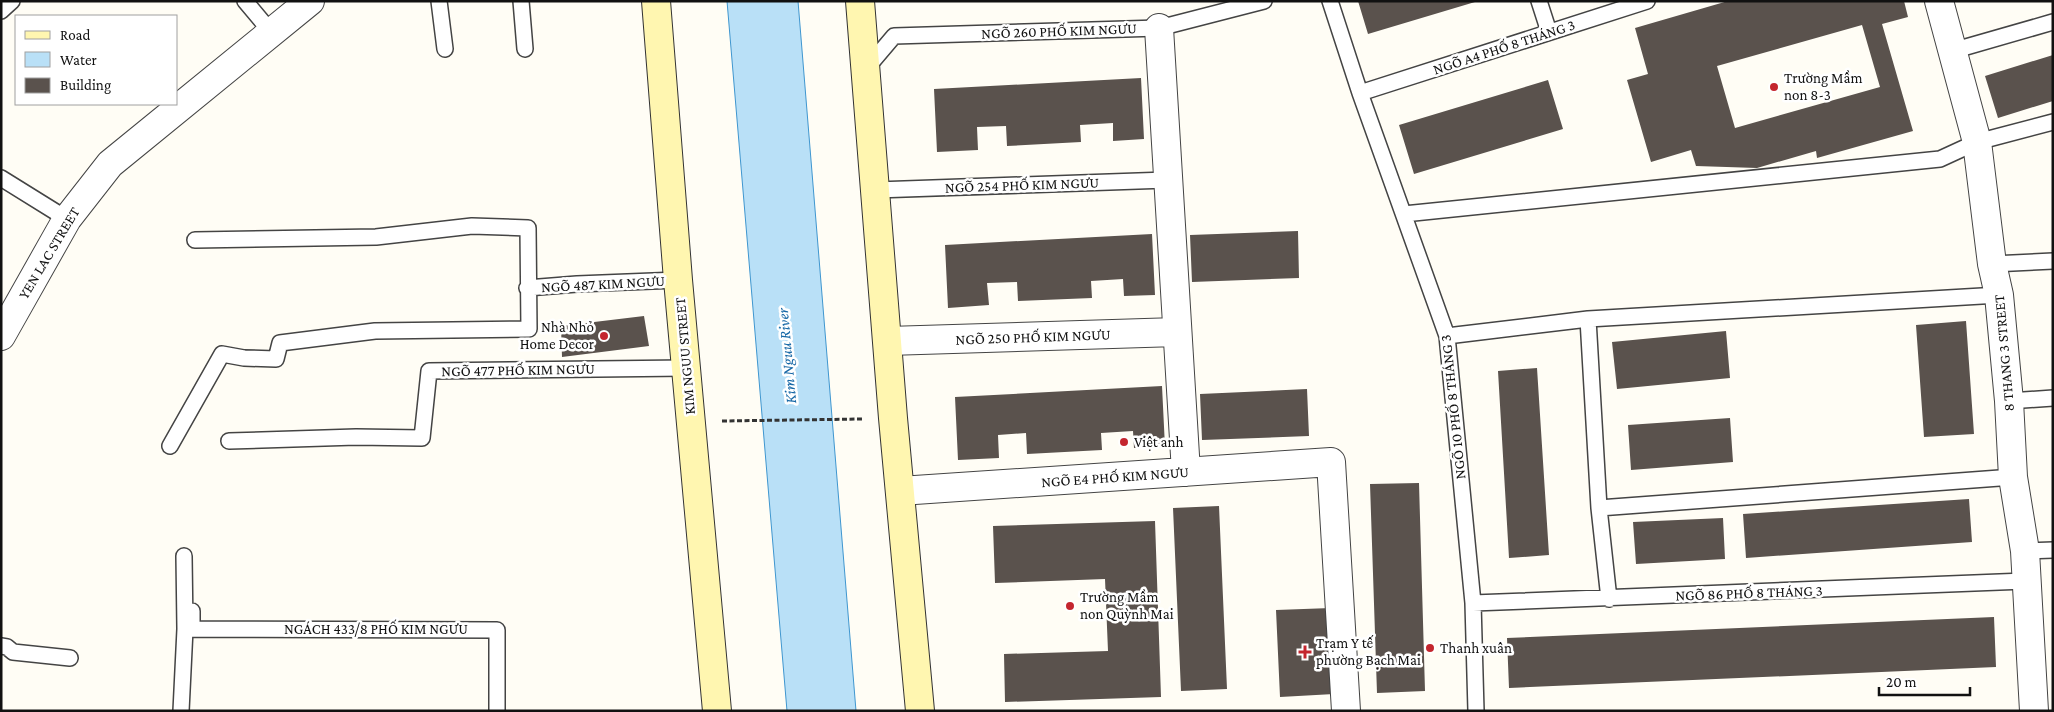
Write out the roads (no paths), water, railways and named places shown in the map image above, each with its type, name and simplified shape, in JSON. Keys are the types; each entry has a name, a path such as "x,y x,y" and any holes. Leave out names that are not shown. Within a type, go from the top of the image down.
{"main road":[{"name":"KIM NGUU STREET","path":"656,1 678,280 717,711"},
{"path":"860,1 920,711"}],"street":[{"name":"YEN LAC STREET","path":"1,336 67,219 110,164 310,1"},
{"name":"8 THANG 3 STREET","path":"1939,1 1978,142 1992,264 1999,295 2009,401 2013,477 2025,552 2025,581 2034,711"},
{"path":"1159,28 1186,472"},
{"name":"NGÕ 250 PHỐ KIM NGƯU","path":"888,341 1178,332"},
{"name":"NGÕ E4 PHỐ KIM NGƯU","path":"900,490 1331,462 1346,711"}],"lane":[{"path":"1,11 12,1"},
{"path":"246,1 271,32"},
{"path":"439,1 445,49"},
{"path":"521,1 525,49"},
{"name":"NGÕ 260 PHỐ KIM NGƯU","path":"866,69 894,36 1159,28 1264,1"},
{"name":"NGÕ 10 PHỐ 8 THÁNG 3","path":"1330,1 1360,93 1447,336 1473,603 1476,711"},
{"path":"1539,1 1549,32"},
{"name":"NGÕ A4 PHỐ 8 THÁNG 3","path":"1360,93 1647,1"},
{"path":"1952,51 2053,22"},
{"path":"1404,214 1940,158 1978,142 2053,122"},
{"path":"1,178 67,219"},
{"name":"NGÕ 254 PHỐ KIM NGƯU","path":"876,190 1167,180"},
{"path":"170,446 222,354 244,358 276,359 280,343 375,332 529,329 527,288 528,228 472,226 376,237 195,240"},
{"path":"1992,264 2053,261"},
{"name":"NGÕ 487 KIM NGƯU","path":"527,288 678,280"},
{"path":"1447,336 1588,319 1999,295"},
{"path":"1588,319 1599,508 1609,598"},
{"name":"NGÕ 477 PHỐ KIM NGƯU","path":"229,441 356,437 422,438 429,371 686,368"},
{"path":"2009,401 2053,398"},
{"path":"1599,508 2013,477"},
{"path":"2025,552 2053,550"},
{"path":"181,711 185,628 184,556"},
{"name":"NGÕ 86 PHỐ 8 THÁNG 3","path":"1473,603 2025,581"},
{"name":"NGÁCH 433/8 PHỐ KIM NGƯU","path":"192,610 192,629 497,630 497,711"},
{"path":"1,646 7,647 13,652 70,658"}],"water":[{"name":"Kim Nguu River","path":"727,1 798,1 856,711 787,711"}],"place":[{"name":"Trường Mầm non 8-3","path":"1774,87"},
{"name":"Nhà Nhỏ Home Decor","path":"604,336"},
{"name":"Việt anh","path":"1124,442"},
{"name":"Trường Mầm non Quỳnh Mai","path":"1070,606"},
{"name":"Thanh xuân","path":"1430,648"},
{"name":"Trạm Y tế phường Bạch Mai","path":"1305,652"}]}
